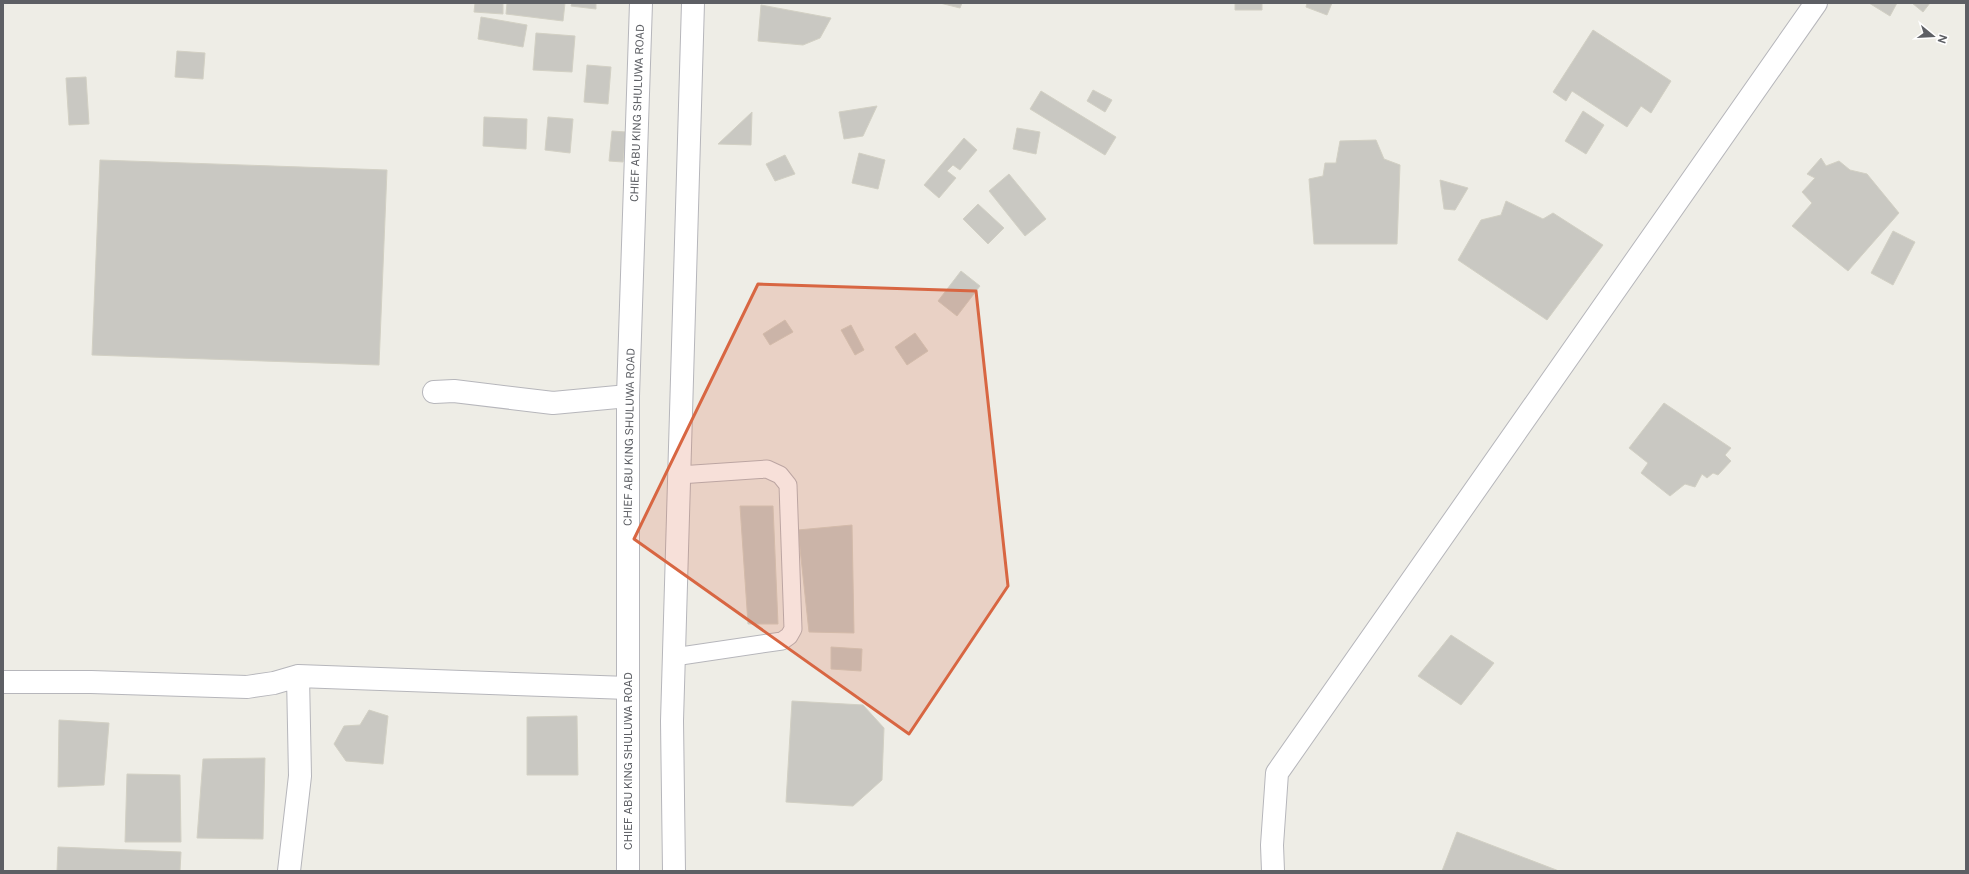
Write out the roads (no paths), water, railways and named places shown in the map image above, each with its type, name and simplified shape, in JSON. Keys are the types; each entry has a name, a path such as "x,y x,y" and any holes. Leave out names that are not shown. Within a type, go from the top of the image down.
{"street":[{"name":"CHIEF ABU KING SHULUWA ROAD","path":"628,871 628,396 641,3"},
{"path":"674,871 672,721 693,3"},
{"path":"1273,871 1272,845 1277,773 1816,3"},
{"path":"434,392 454,391 553,403 628,396"},
{"path":"3,682 91,682 247,687 274,683 298,676 628,688"},
{"path":"289,871 300,776 298,676"}],"lane":[{"path":"674,657 782,640 789,636 793,629 788,485 780,475 767,470 679,475"}]}
